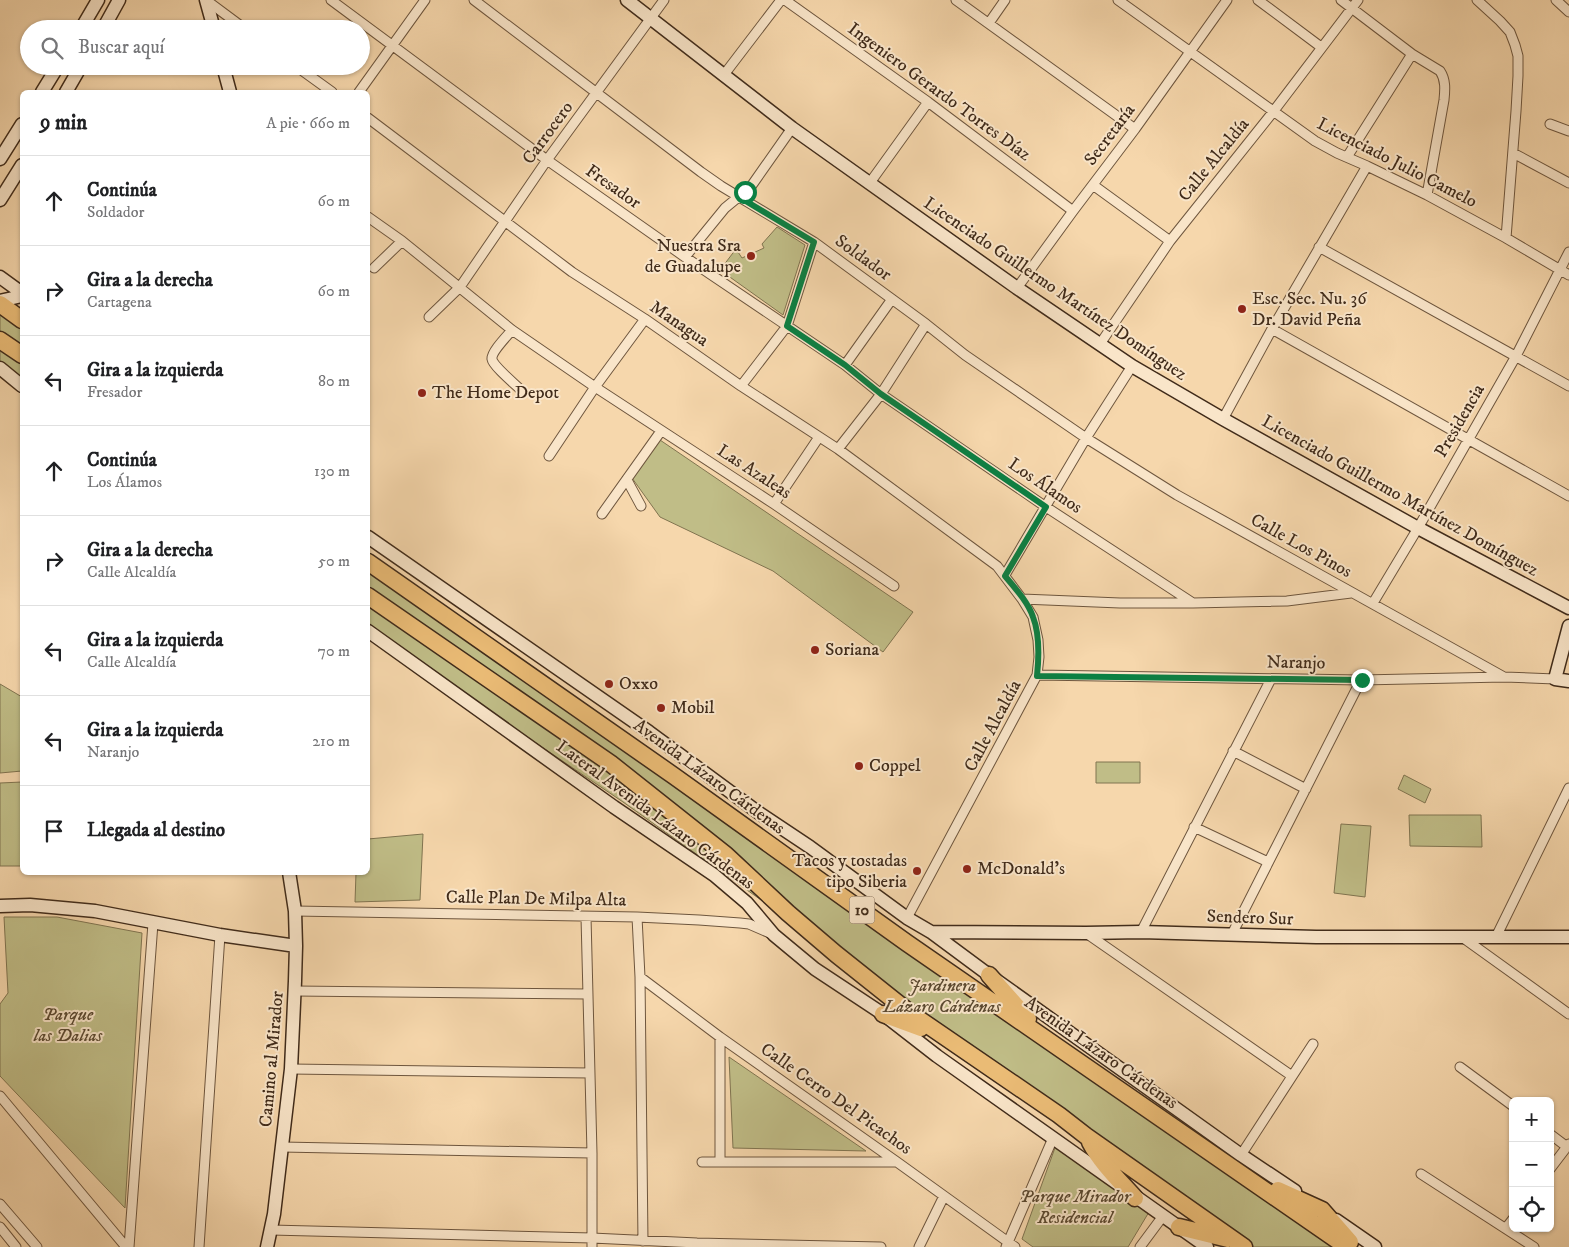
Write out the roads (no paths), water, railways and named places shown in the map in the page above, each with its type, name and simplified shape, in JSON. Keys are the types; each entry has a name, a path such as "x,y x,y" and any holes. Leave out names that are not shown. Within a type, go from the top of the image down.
{"highway":[{"path":"0,303 20,318"},
{"path":"0,340 20,354"},
{"name":"Avenida Lázaro Cárdenas","path":"373,566 658,765 907,943 1347,1247"},
{"path":"370,597 610,763 726,855 788,913 854,970 910,1013 1060,1115 1086,1136 1240,1244"},
{"path":"990,975 1046,1039"},
{"path":"883,1014 951,1040"},
{"path":"1086,1136 1106,1166 1135,1198"},
{"path":"1241,1174 1322,1210 1355,1247"},
{"path":"1179,1227 1240,1244"}],"main road":[{"path":"86,20 98,0"},
{"path":"108,20 120,0"},
{"path":"206,0 212,20"},
{"name":"Licenciado Guillermo Martínez Domínguez","path":"627,0 723,76 869,184 1132,366 1418,528 1569,608"},
{"path":"43,90 52,75"},
{"path":"67,90 76,75"},
{"path":"225,75 229,90"},
{"path":"0,159 20,127"},
{"path":"0,200 20,168"},
{"path":"0,277 20,293"},
{"path":"0,303 20,296"},
{"path":"0,368 20,384"},
{"path":"370,538 649,732 729,792 810,847 907,918 931,932 1241,1155 1375,1247"},
{"path":"1569,626 1555,678 1569,681"},
{"name":"Lateral Avenida Lázaro Cárdenas","path":"370,632 614,807 714,875 747,903 774,935 815,969 883,1014 937,1056 1135,1198 1207,1247"},
{"name":"Camino al Mirador","path":"267,1247 271,1230 291,1068 296,946 289,875"},
{"path":"0,906 30,905 95,911 220,935 296,946"},
{"name":"Sendero Sur","path":"931,932 1086,934 1141,932 1316,937 1569,937"}],"street":[{"path":"206,0 233,20"},
{"name":"Fresador","path":"331,0 358,20"},
{"path":"360,90 425,0"},
{"name":"Soldador","path":"474,0 701,172 814,242 965,355 1086,438"},
{"name":"Carrocero","path":"429,317 460,287 547,160 598,93 664,0"},
{"path":"723,76 781,0"},
{"name":"Ingeniero Gerardo Torres Díaz","path":"785,0 928,102 1073,211"},
{"path":"956,0 1135,129"},
{"path":"989,23 1005,0"},
{"name":"Licenciado Julio Camelo","path":"1118,0 1315,141 1426,195 1506,238 1569,275"},
{"name":"Secretaría","path":"1017,288 1135,129 1227,0"},
{"path":"1258,0 1321,47"},
{"path":"1341,0 1412,54 1440,71 1444,79 1444,100 1426,195"},
{"name":"Calle Alcaldía","path":"1100,344 1170,241 1273,112 1358,0"},
{"path":"1477,0 1510,32 1516,50 1518,76 1506,238"},
{"path":"1556,0 1569,12"},
{"name":"Fresador","path":"370,29 547,160 685,257 845,365 881,394"},
{"path":"1348,157 1412,54"},
{"path":"305,75 319,89"},
{"path":"869,184 928,102"},
{"name":"Managua","path":"370,120 593,286 838,449 997,566 1005,576"},
{"path":"1550,124 1568,128"},
{"path":"685,257 721,212 752,185 792,128"},
{"path":"1513,153 1569,183"},
{"path":"1223,419 1272,328 1367,166"},
{"path":"1093,185 1170,241"},
{"name":"Las Azaleas","path":"370,218 402,241 512,330 894,586"},
{"path":"374,268 402,241"},
{"path":"741,386 787,326 814,242"},
{"path":"1319,247 1569,386"},
{"name":"Presidencia","path":"1373,603 1516,356 1569,252"},
{"path":"845,365 892,299"},
{"path":"548,456 595,387 645,319"},
{"path":"838,449 881,394 926,324"},
{"path":"1272,328 1569,496"},
{"path":"512,330 493,353 492,359 495,365 522,391"},
{"path":"1005,576 1086,438 1132,366"},
{"name":"Los Álamos","path":"881,394 1046,507 1193,603"},
{"path":"602,514 661,431"},
{"path":"774,504 819,437"},
{"name":"Calle Los Pinos","path":"1086,438 1177,495 1504,677"},
{"path":"627,480 641,506"},
{"name":"Calle Alcaldía","path":"907,918 1037,676 1038,649 1033,617 1005,576"},
{"path":"1022,599 1120,603 1193,603 1287,600 1351,593"},
{"name":"Naranjo","path":"1037,676 1362,680 1504,677 1555,678"},
{"path":"1141,932 1271,679"},
{"path":"1232,934 1362,680"},
{"path":"1232,752 1306,789"},
{"path":"1496,937 1569,788"},
{"path":"1194,827 1268,862"},
{"name":"Calle Plan De Milpa Alta","path":"294,911 637,917 749,924 774,935"},
{"path":"586,917 592,1153 592,1242"},
{"path":"637,917 640,977 643,1241"},
{"path":"128,1247 153,923"},
{"path":"1086,934 1292,1076"},
{"path":"199,1247 220,935"},
{"path":"1462,937 1569,1014"},
{"name":"Calle Cerro Del Picachos","path":"640,977 720,1037 897,1162 1009,1245"},
{"path":"295,991 587,994"},
{"path":"720,1037 720,1162"},
{"path":"1241,1155 1313,1044"},
{"path":"1460,1067 1509,1103"},
{"path":"291,1068 590,1073"},
{"path":"0,1096 128,1247"},
{"path":"1554,1136 1568,1145 1554,1164"},
{"path":"1009,1245 1053,1138"},
{"path":"282,1147 592,1153"},
{"path":"702,1162 897,1162"},
{"path":"1421,1174 1534,1247"},
{"path":"919,1247 944,1196"},
{"path":"0,1204 38,1247"},
{"path":"1140,1247 1163,1216"},
{"path":"1506,1228 1509,1224"},
{"path":"0,1227 16,1247"},
{"path":"271,1230 592,1242 643,1241 881,1247"}],"place":[{"name":"Nuestra Sra de Guadalupe","path":"751,256"},
{"name":"Esc. Sec. Nu. 36 Dr. David Peña","path":"1242,309"},
{"name":"The Home Depot","path":"422,393"},
{"name":"Soriana","path":"815,650"},
{"name":"Oxxo","path":"609,684"},
{"name":"Mobil","path":"661,708"},
{"name":"Coppel","path":"859,766"},
{"name":"McDonald's","path":"967,869"},
{"name":"Tacos y tostadas tipo Siberia","path":"917,871"}],"park label":[{"name":"Jardinera Lázaro Cárdenas","path":"942,996"},
{"name":"Parque las Dalias","path":"68,1025"},
{"name":"Parque Mirador Residencial","path":"1075,1207"}]}
